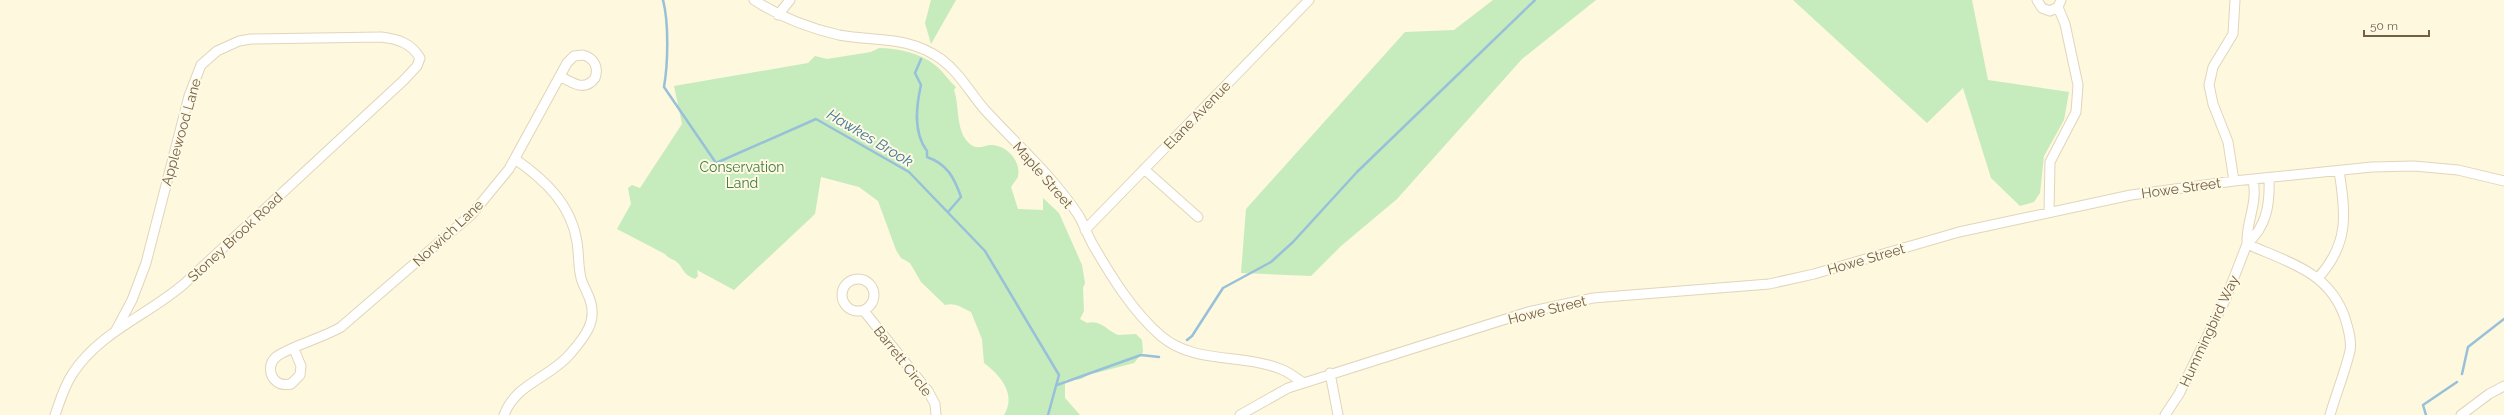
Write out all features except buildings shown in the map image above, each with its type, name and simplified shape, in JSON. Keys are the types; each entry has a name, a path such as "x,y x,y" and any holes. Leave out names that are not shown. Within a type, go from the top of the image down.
{"street":[{"name":"Maple Street","path":"754,0 778,15 839,35 909,43 941,60 956,73 981,105 1055,184 1127,298 1147,324 1163,338 1205,356 1260,363 1283,370 1304,383"},
{"path":"778,15 790,0"},
{"name":"Elane Avenue","path":"1085,230 1309,0"},
{"path":"2037,0 2038,5 2045,10 2060,4 2078,85 2076,112 2050,162 2049,212"},
{"path":"2234,0 2233,34 2213,67 2209,85 2213,104 2228,142 2234,180"},
{"name":"Applewood Lane","path":"116,330 132,300 146,263 189,96 196,75 208,57 227,45 251,39 381,37 393,39 409,45 414,48 420,58"},
{"name":"Stoney Brook Road","path":"55,415 73,373 97,345 116,330 158,305 180,287 404,80 417,66 420,58"},
{"name":"Norwich Lane","path":"294,349 328,335 341,327 452,233 495,188 515,159 560,76"},
{"path":"504,415 513,398 520,390 570,354 588,329 593,314 590,299 581,279 574,229 563,204 546,183 515,159"},
{"name":"Howe Street","path":"1240,415 1252,407 1304,383 1528,312 1566,303 1702,288 1769,284 1814,274 1958,232 2131,195 2234,180 2252,180 2339,170 2414,166 2458,170 2504,181"},
{"path":"1144,169 1198,217"},
{"path":"2318,278 2336,256 2344,232 2339,170"},
{"name":"Hummingbird Way","path":"2246,244 2257,232 2268,211 2269,178"},
{"name":"Hummingbird Way","path":"2165,415 2179,394 2226,298 2246,244 2246,231 2253,213 2256,195 2252,180"},
{"path":"2246,244 2298,264 2318,278 2340,304 2349,329 2350,349 2330,415"},
{"name":"Barrett Circle","path":"864,311 928,391 935,404 936,415"},
{"path":"1330,374 1338,415"},
{"path":"2466,413 2489,394 2504,386"}],"green space":[{"path":"931,0 956,0 931,44 925,23"},
{"path":"1493,0 1596,0 1522,59 1397,199 1341,246 1311,276 1241,273 1246,209 1405,32 1454,30"},
{"path":"1793,0 1972,0 1988,80 2069,92 2064,120 2044,156 2040,193 2034,202 2020,206 1991,178 1963,88 1927,123"},
{"name":"Conservation Land","path":"879,48 901,50 915,54 938,67 956,87 954,90 960,126 965,139 976,147 990,145 999,146 1009,152 1016,161 1018,166 1018,177 1011,187 1018,209 1043,210 1043,198 1059,213 1082,265 1085,283 1083,288 1084,311 1080,319 1087,323 1096,322 1118,335 1136,334 1142,340 1143,352 1134,363 1096,373 1090,372 1081,379 1065,380 1065,398 1080,415 1004,415 1008,407 1008,392 1001,379 984,363 982,339 971,312 956,305 945,305 921,282 910,263 901,258 896,250 878,201 859,187 821,177 815,214 734,290 697,270 698,276 695,279 691,277 686,274 678,263 665,254 617,229 631,204 628,188 632,185 640,188 682,124 674,86 808,63 815,56 827,59 871,52"}],"waterway":[{"name":"Hawkes Brook","path":"663,0 667,44 664,87 716,163 816,119 909,172 985,251 1059,375 1048,415"},
{"path":"1187,340 1192,336 1223,288 1271,262 1293,242 1357,172 1535,0"},
{"path":"921,59 915,73 921,85 917,111 919,136 927,151 927,157 945,167 956,183 961,197 948,212"},
{"path":"2462,374 2468,347 2504,319"},
{"path":"1057,385 1141,355 1159,357"},
{"path":"2426,415 2423,405 2457,382"}]}
